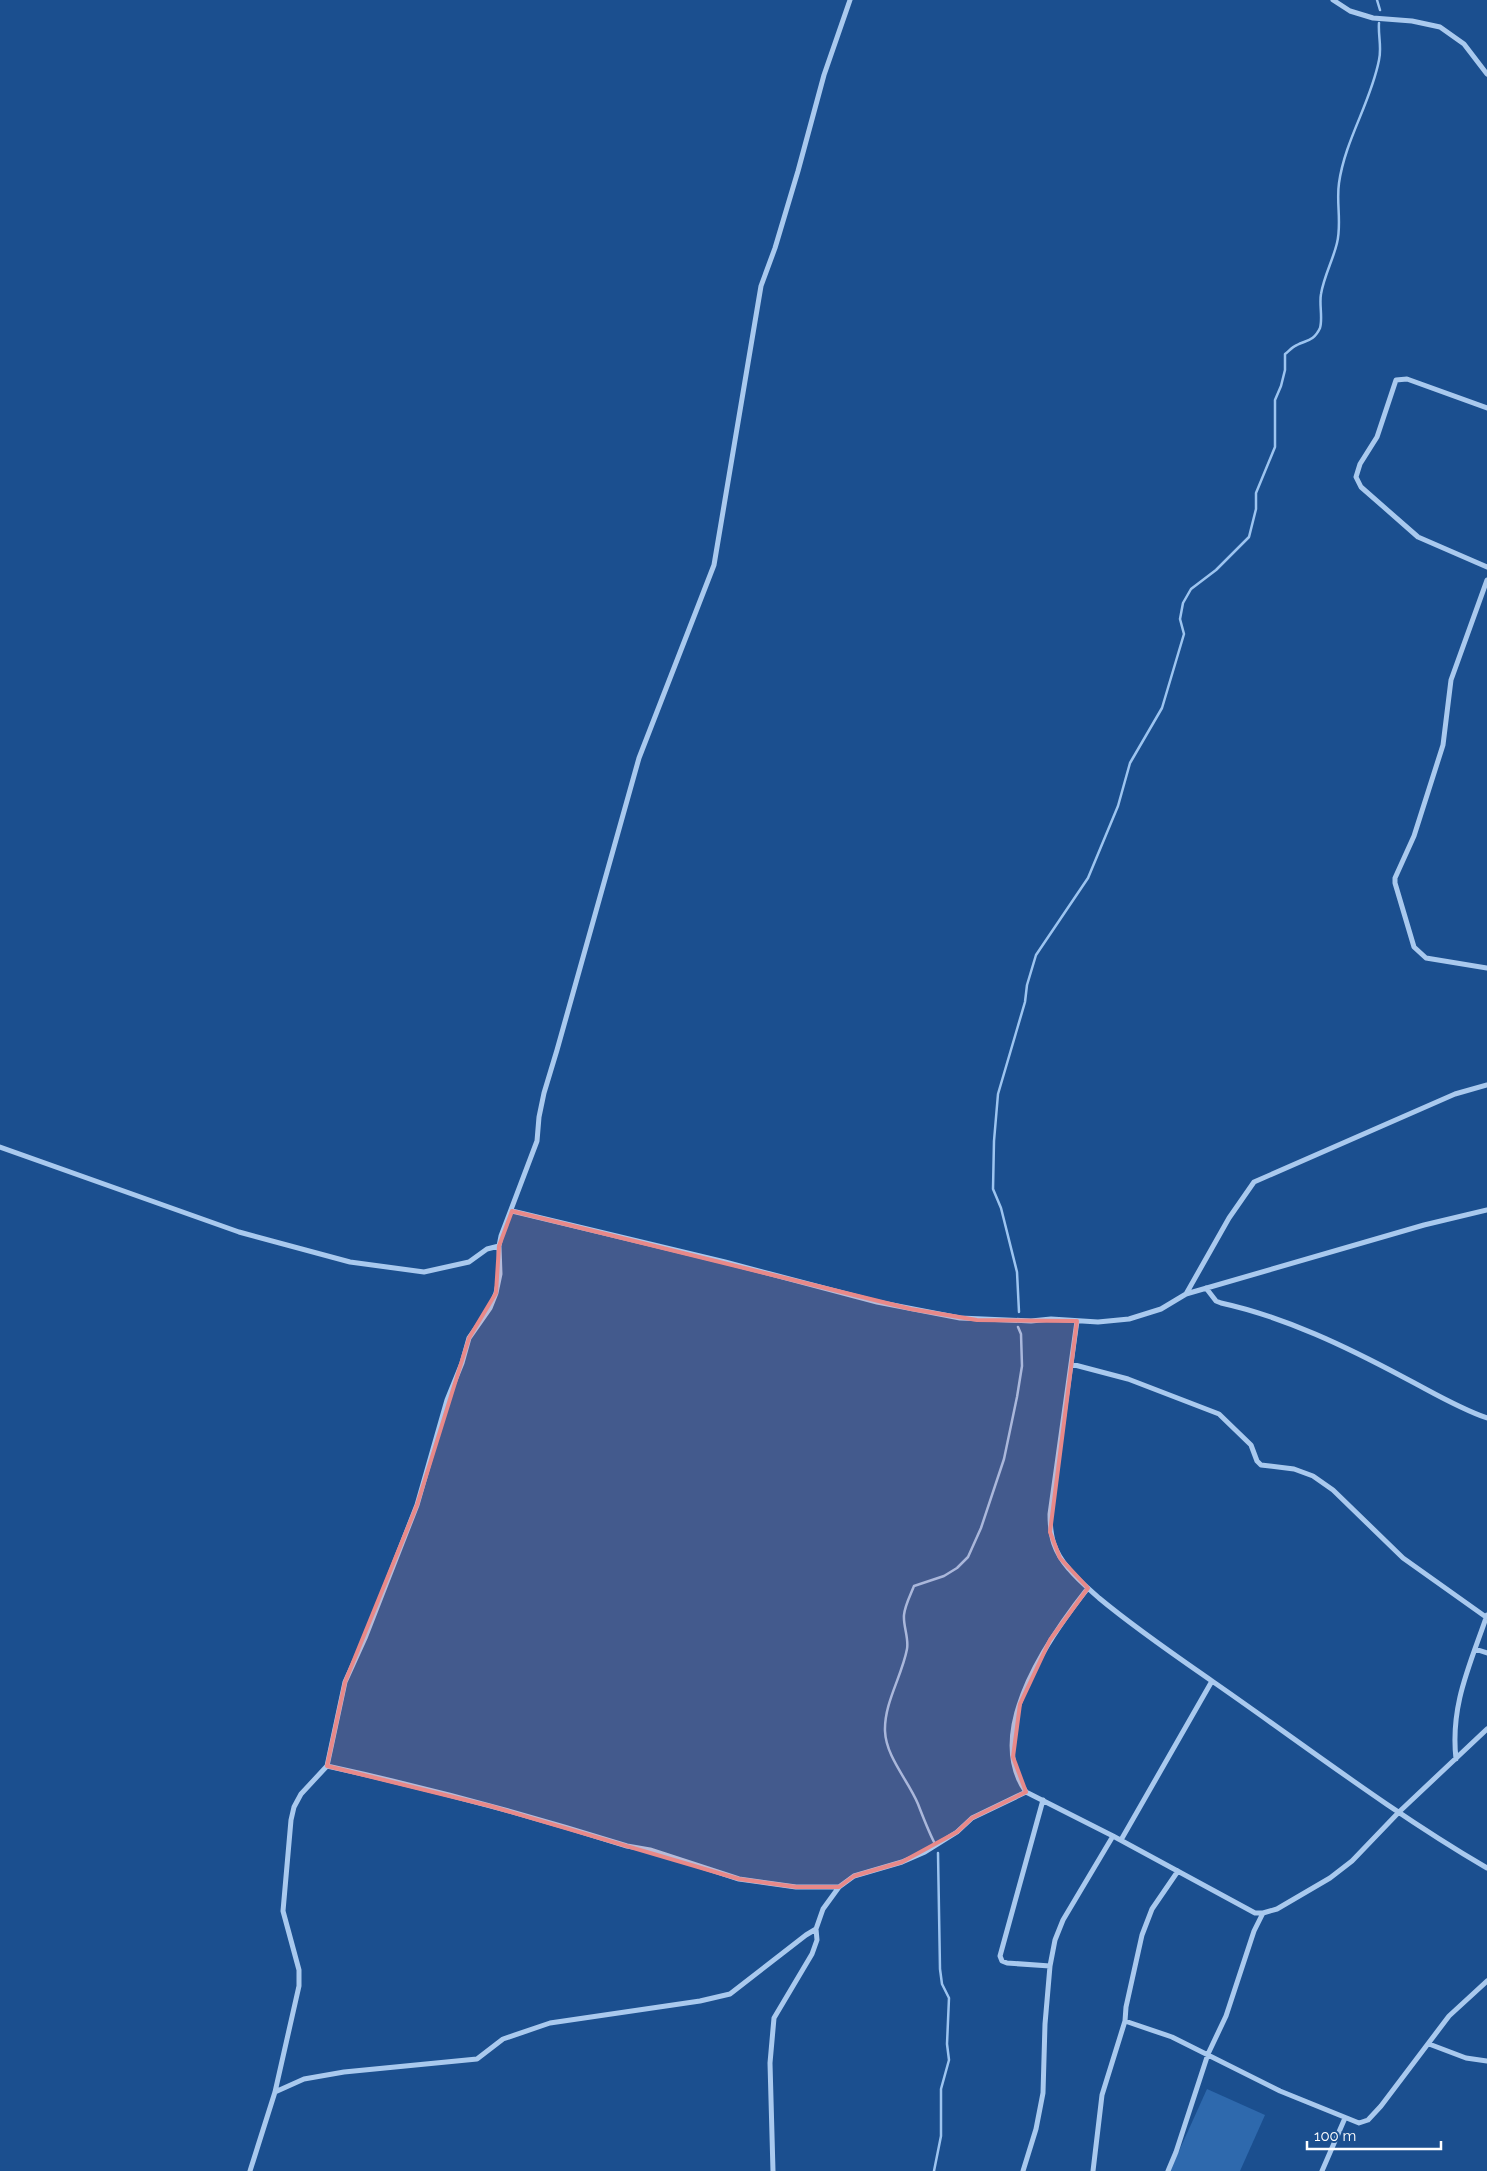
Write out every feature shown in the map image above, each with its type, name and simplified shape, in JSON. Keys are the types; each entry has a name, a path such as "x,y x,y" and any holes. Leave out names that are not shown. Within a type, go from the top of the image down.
{"street":[{"path":"250,2171 275,2092 298,1986 299,1970 283,1911 291,1820 294,1807 300,1794 327,1766 345,1682 365,1638 417,1505 448,1400 462,1364 469,1338 490,1308 496,1293 500,1274 499,1246 506,1222 512,1211 537,1141 539,1116 550,1070 639,758 714,565 761,286 775,248 798,171 824,75 850,0"},
{"path":"1333,0 1350,11 1373,18 1412,20 1440,27 1464,44 1487,74"},
{"path":"1487,408 1407,378 1396,380 1377,436 1360,464 1356,477 1361,487 1418,537 1487,568"},
{"path":"1487,580 1451,680 1443,745 1419,822 1395,883 1414,947 1420,954 1433,960 1455,961 1487,968"},
{"path":"1186,1294 1229,1218 1254,1182 1455,1094 1487,1085"},
{"path":"0,1147 239,1232 350,1262 424,1272 469,1262 487,1249 499,1246"},
{"path":"512,1211 911,1309 977,1320 1077,1320 1130,1319 1161,1309 1186,1294 1416,1226 1487,1210"},
{"path":"1206,1288 1212,1298 1221,1303 1277,1318 1386,1368 1460,1408 1487,1418"},
{"path":"1077,1320 1050,1514 1050,1532 1053,1545 1060,1558 1088,1588 1148,1637 1333,1769 1487,1868"},
{"path":"1071,1364 1128,1378 1219,1414 1250,1445 1257,1461 1261,1465 1294,1469 1313,1476 1333,1490 1403,1558 1487,1616 1459,1696 1454,1737 1456,1759"},
{"path":"1088,1588 1050,1640 1024,1690 1016,1723 1013,1757 1015,1771 1026,1792 1121,1840 1246,1909 1263,1913 1277,1909 1330,1878 1352,1861 1399,1812 1487,1729"},
{"path":"1475,1650 1487,1653"},
{"path":"1121,1840 1212,1681"},
{"path":"327,1766 409,1784 483,1804 627,1846 650,1850 739,1879 796,1887 839,1887"},
{"path":"773,2171 770,2063 774,2018 812,1954 817,1940 816,1929 823,1909 839,1887 854,1876 902,1862 925,1852 957,1832 972,1818 1026,1792"},
{"path":"1043,1800 1000,1956 1007,1963 1050,1966"},
{"path":"1023,2171 1036,2130 1043,2093 1045,2024 1050,1966 1055,1940 1061,1925 1113,1836"},
{"path":"1093,2171 1102,2095 1125,2021 1126,2007 1146,1921 1158,1899 1178,1871"},
{"path":"1168,2171 1208,2054 1226,2016 1254,1930 1263,1913"},
{"path":"275,2092 304,2080 344,2072 477,2059 503,2039 550,2023 700,2002 730,1994 816,1929"},
{"path":"1125,2021 1172,2037 1256,2080 1359,2123 1368,2120 1449,2016 1487,1981"},
{"path":"1429,2044 1466,2058 1487,2061"},
{"path":"1322,2171 1345,2118"}],"highlighted area":[{"path":"512,1211 911,1309 977,1320 1077,1321 1050,1532 1060,1558 1088,1588 1050,1640 1020,1704 1013,1757 1026,1792 972,1818 957,1832 902,1862 854,1876 839,1887 796,1887 739,1879 490,1806 327,1766 345,1682 417,1505 469,1338 496,1293 499,1246"}],"shaded area":[{"path":"1207,2089 1265,2115 1240,2171 1170,2171"}],"waterway":[{"path":"1377,0 1380,10"},
{"path":"1019,1312 1017,1272 1001,1208 993,1189 994,1141 998,1094 1025,1002 1027,985 1036,955 1088,878 1118,806 1130,763 1162,708 1184,634 1180,619 1183,603 1191,589 1216,570 1249,537 1256,509 1256,493 1275,447 1275,400 1285,370 1285,354 1295,346 1313,338 1320,328 1321,294 1338,235 1338,198 1342,167 1375,76 1380,55 1379,23"},
{"path":"934,1842 914,1795 889,1750 886,1741 885,1721 890,1700 905,1659 907,1641 904,1615 914,1586 944,1576 957,1568 968,1557 981,1528 1004,1459 1017,1397 1022,1366 1021,1334 1018,1327"},
{"path":"934,2171 941,2136 941,2089 949,2060 947,2044 949,1998 942,1984 940,1969 938,1853"}]}
